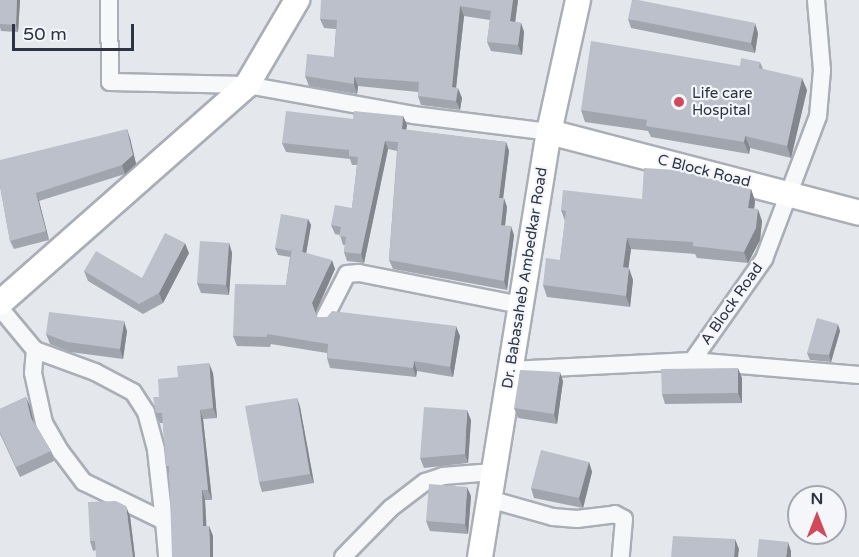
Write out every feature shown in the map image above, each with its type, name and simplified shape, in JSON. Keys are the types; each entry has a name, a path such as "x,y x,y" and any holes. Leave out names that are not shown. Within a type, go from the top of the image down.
{"main road":[{"path":"0,303 247,86 297,0"},
{"name":"Dr. Babasaheb Ambedkar Road","path":"480,557 495,500 578,0"},
{"name":"Dr. Babasaheb Ambedkar Road","path":"491,557 495,500 493,472 517,370 520,305 556,134 588,0"},
{"name":"C Block Road","path":"556,134 790,193 859,213"}],"street":[{"path":"109,0 110,82 247,86 413,115 556,134"},
{"name":"A Block Road","path":"517,370 692,361 764,259 818,116 822,70 816,0"},
{"path":"325,318 347,274 359,273 520,305"},
{"path":"0,308 35,350 95,372 133,392 147,412 156,450 167,557"},
{"path":"35,350 33,373 44,423 61,452 84,482 164,521"},
{"path":"692,361 859,375"},
{"path":"343,557 391,508 425,482 443,476 493,472"},
{"path":"495,500 553,517 577,519 615,514 624,519 621,557"}],"building":[{"path":"0,0 17,0 16,25 0,24"},
{"path":"321,0 513,0 510,21 521,23 518,45 487,42 491,11 460,6 452,87 458,88 456,101 418,96 419,82 354,77 354,84 305,76 307,54 334,57 337,20 320,19"},
{"path":"632,0 755,23 751,43 628,19"},
{"path":"591,41 740,66 741,58 760,62 759,68 802,78 787,146 745,136 744,142 646,126 647,120 581,110"},
{"path":"286,111 353,119 354,111 403,116 402,129 506,142 499,198 504,198 501,225 511,226 504,281 389,260 398,142 385,141 361,254 344,252 346,237 339,236 341,227 331,225 335,205 352,208 358,157 349,156 349,150 282,143"},
{"path":"127,129 133,155 122,165 36,193 46,231 10,241 0,186 0,160"},
{"path":"644,168 678,170 751,189 748,208 758,209 756,228 744,252 693,246 693,242 627,238 623,267 629,268 626,296 543,285 546,258 560,260 566,211 561,210 563,190 642,199"},
{"path":"281,214 308,219 302,252 275,248"},
{"path":"165,233 185,243 159,293 139,304 84,271 96,251 142,278"},
{"path":"200,241 229,243 226,285 197,283"},
{"path":"292,249 332,260 312,303 317,317 327,317 332,311 456,326 450,367 414,361 413,368 327,358 328,344 267,334 267,337 233,336 235,284 286,285"},
{"path":"49,312 124,321 120,349 67,342 46,334"},
{"path":"817,318 838,324 829,355 807,353"},
{"path":"209,363 213,408 200,410 208,490 202,490 203,526 209,526 210,557 172,557 169,466 166,466 162,413 156,413 153,397 159,397 158,379 178,377 177,366"},
{"path":"738,368 738,393 662,394 661,369"},
{"path":"520,370 560,372 554,414 514,408"},
{"path":"26,397 31,418 51,451 16,467 0,432 0,409"},
{"path":"297,398 310,474 259,482 245,406"},
{"path":"424,407 467,410 465,454 420,458"},
{"path":"541,450 589,462 579,498 531,488"},
{"path":"429,484 467,487 465,524 426,521"},
{"path":"116,501 126,506 133,557 96,557 95,541 90,541 88,502"},
{"path":"673,536 735,539 734,557 671,557"},
{"path":"759,539 787,542 786,557 757,557"}],"place":[{"name":"Life care Hospital","path":"679,102"}]}
